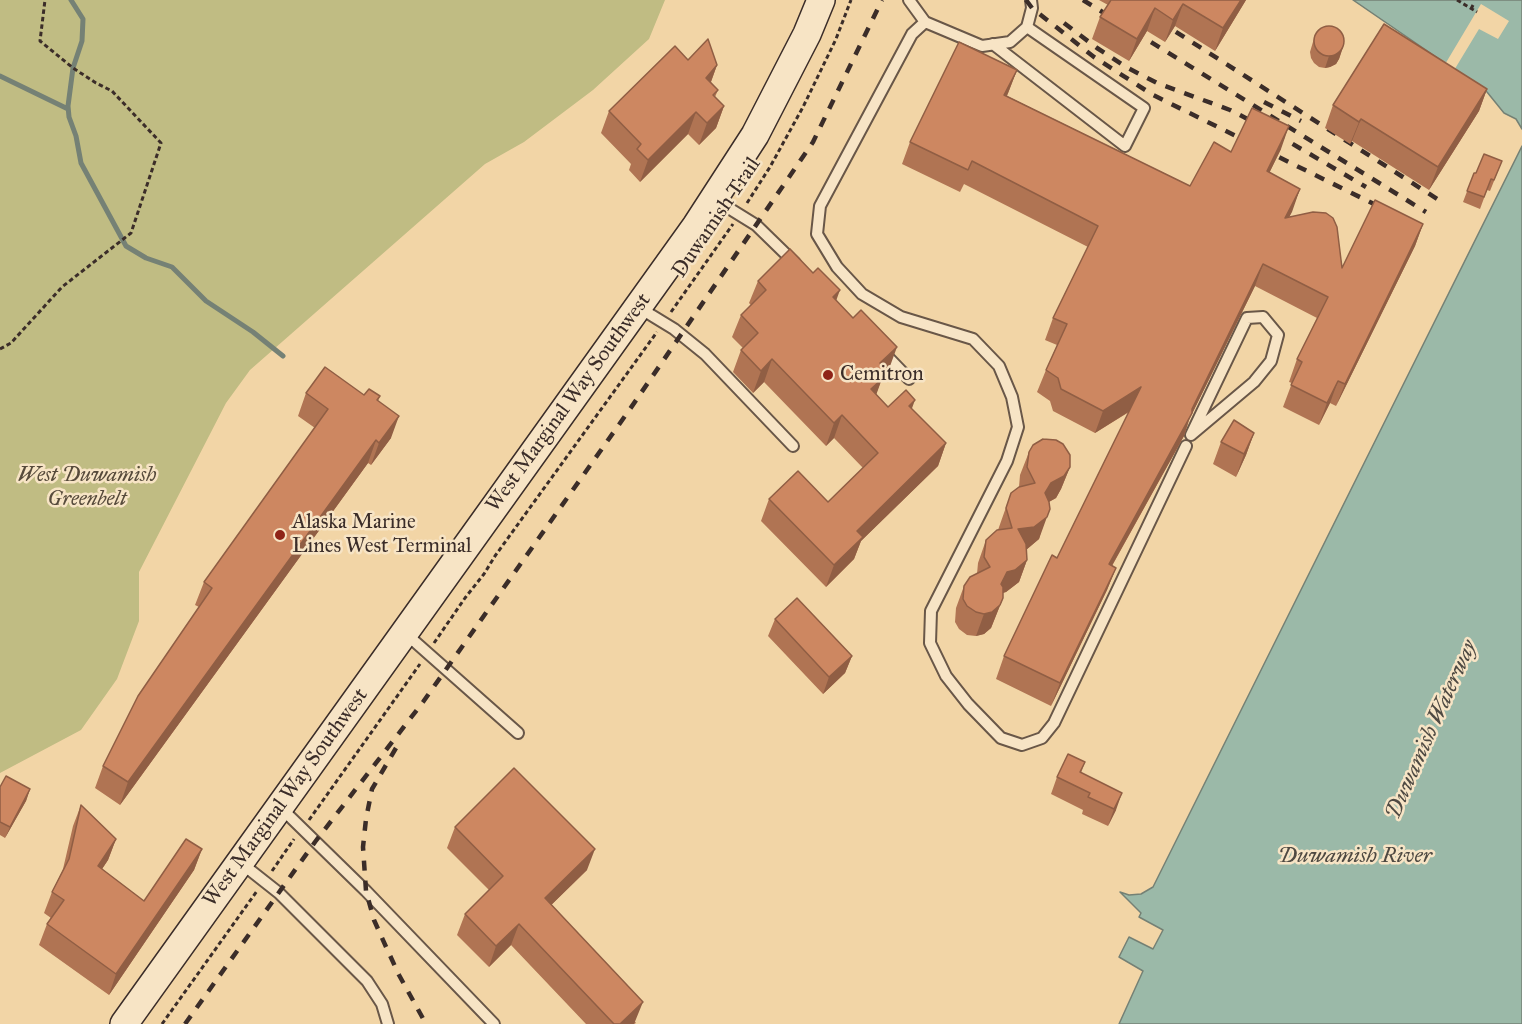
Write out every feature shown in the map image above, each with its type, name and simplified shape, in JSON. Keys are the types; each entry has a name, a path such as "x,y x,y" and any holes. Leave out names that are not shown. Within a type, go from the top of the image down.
{"main road":[{"name":"West Marginal Way Southwest","path":"124,1024 696,226 755,135 807,34 821,0"}],"lane":[{"path":"909,0 925,22 982,46 1010,42 1027,27 1032,8 1031,0"},
{"path":"925,22 912,34 819,206 817,234 837,267 862,294 901,317 973,339 999,366 1012,397 1018,427 1007,461 931,611 930,643 946,676 968,704 1000,738 1022,745 1042,738 1054,723 1186,446"},
{"path":"993,44 1125,146 1144,108 1027,27"},
{"path":"713,199 756,225 804,272"},
{"path":"638,307 674,329 705,354 793,446"},
{"path":"1263,317 1278,335 1271,361 1254,382 1191,435 1247,318 1263,317"},
{"path":"877,346 909,379"},
{"path":"404,633 518,733"},
{"path":"279,807 366,891 494,1024"},
{"path":"240,862 279,893 367,981 382,1004 388,1024"}],"path":[{"path":"0,349 11,343 62,287 131,233 161,143 112,91 73,68 40,41 45,0"},
{"name":"Duwamish Trail","path":"162,1024 740,214 792,130 836,39 851,0"},
{"path":"1457,0 1477,12"},
{"path":"1471,9 1474,3"}],"green space":[{"name":"West Duwamish Greenbelt","path":"0,0 665,0 649,39 593,90 524,142 485,164 250,370 226,403 139,572 139,621 117,679 81,730 0,773"}],"water":[{"path":"1353,0 1522,0 1522,129 1516,119 1504,113 1487,92"},
{"name":"Duwamish River","path":"1522,146 1522,1024 1119,1024 1143,971 1119,957 1129,937 1153,949 1163,930 1139,917 1141,913 1120,892 1129,895 1141,894 1153,887"}],"pier":[{"path":"1481,4 1509,21 1498,39 1479,29 1453,72 1444,66"}],"building":[{"path":"1111,0 1241,0 1223,28 1183,4 1173,20 1155,8 1137,39 1100,17"},
{"path":"1384,24 1487,89 1438,167 1361,119 1359,122 1333,105"},
{"path":"1329,26 1340,30 1344,41 1340,52 1329,56 1318,52 1314,41 1318,30"},
{"path":"708,39 717,65 706,78 718,90 713,95 724,106 707,123 696,112 648,160 637,149 641,144 609,111 675,46 688,60"},
{"path":"959,42 1017,70 1004,95 1190,186 1214,142 1231,152 1252,108 1289,126 1267,171 1300,189 1285,218 1313,212 1326,213 1333,218 1337,227 1342,268 1375,200 1423,224 1345,384 1338,381 1327,403 1291,385 1302,362 1297,359 1328,297 1263,264 1192,413 1109,564 1116,568 1060,683 1004,656 1052,555 1057,558 1141,387 1103,411 1061,389 1058,378 1046,370 1067,324 1053,318 1098,226 972,161 968,170 910,142"},
{"path":"1484,154 1502,161 1484,197 1467,191"},
{"path":"790,249 813,273 818,268 840,290 833,297 853,318 861,310 897,347 880,363 886,370 879,376 882,379 871,389 888,407 906,390 915,400 909,406 946,443 857,531 863,537 834,565 769,499 798,471 828,502 878,453 842,415 834,423 772,359 761,371 741,350 758,333 741,315 766,290 758,281"},
{"name":"Alaska Marine Lines West Terminal","path":"325,367 364,395 369,389 380,396 377,400 399,416 379,443 376,440 128,782 103,766 138,696 212,588 204,582 328,409 306,393"},
{"path":"1234,420 1254,433 1244,454 1221,442"},
{"path":"1043,439 1056,440 1063,444 1070,455 1070,467 1064,476 1051,483 1045,493 1050,509 1047,517 1034,527 1018,529 1026,544 1027,560 1015,570 1007,572 1001,584 1003,598 1000,605 992,612 984,614 976,612 967,606 963,599 964,586 970,577 990,567 984,557 986,540 997,530 1012,528 1006,508 1011,493 1019,487 1035,483 1027,467 1029,452 1033,445"},
{"path":"797,598 852,656 829,677 775,619"},
{"path":"1068,754 1085,762 1080,772 1122,793 1114,809 1088,797 1090,793 1057,777"},
{"path":"514,768 595,849 545,898 643,1002 620,1024 614,1024 519,924 496,946 465,914 503,876 455,827"},
{"path":"6,776 30,789 10,827 0,822 0,787"},
{"path":"81,805 116,839 98,866 144,901 186,839 202,849 116,974 47,924 64,900 52,892 69,859"}],"waterway":[{"path":"71,0 83,19 82,41 73,68 68,106 69,117 76,136 81,163 126,246 146,258 172,267 206,301 253,332 283,356"},
{"path":"0,76 68,109"}],"railway":[{"path":"185,1024 315,842 423,702 630,409 813,142 882,0"},
{"path":"1026,0 1032,8 1094,57 1153,95 1384,209"},
{"path":"1083,0 1426,212"},
{"path":"1159,21 1442,202"},
{"path":"1064,23 1126,67 1157,83 1230,110 1269,130 1366,187"},
{"path":"1264,102 1301,121"},
{"path":"396,748 372,789 363,847 366,891 374,920 387,949 426,1024"}],"place":[{"name":"Cemitron","path":"828,375"},
{"name":"Alaska Marine Lines West Terminal","path":"280,535"}],"water label":[{"name":"Duwamish Waterway","path":"1432,730"}]}
